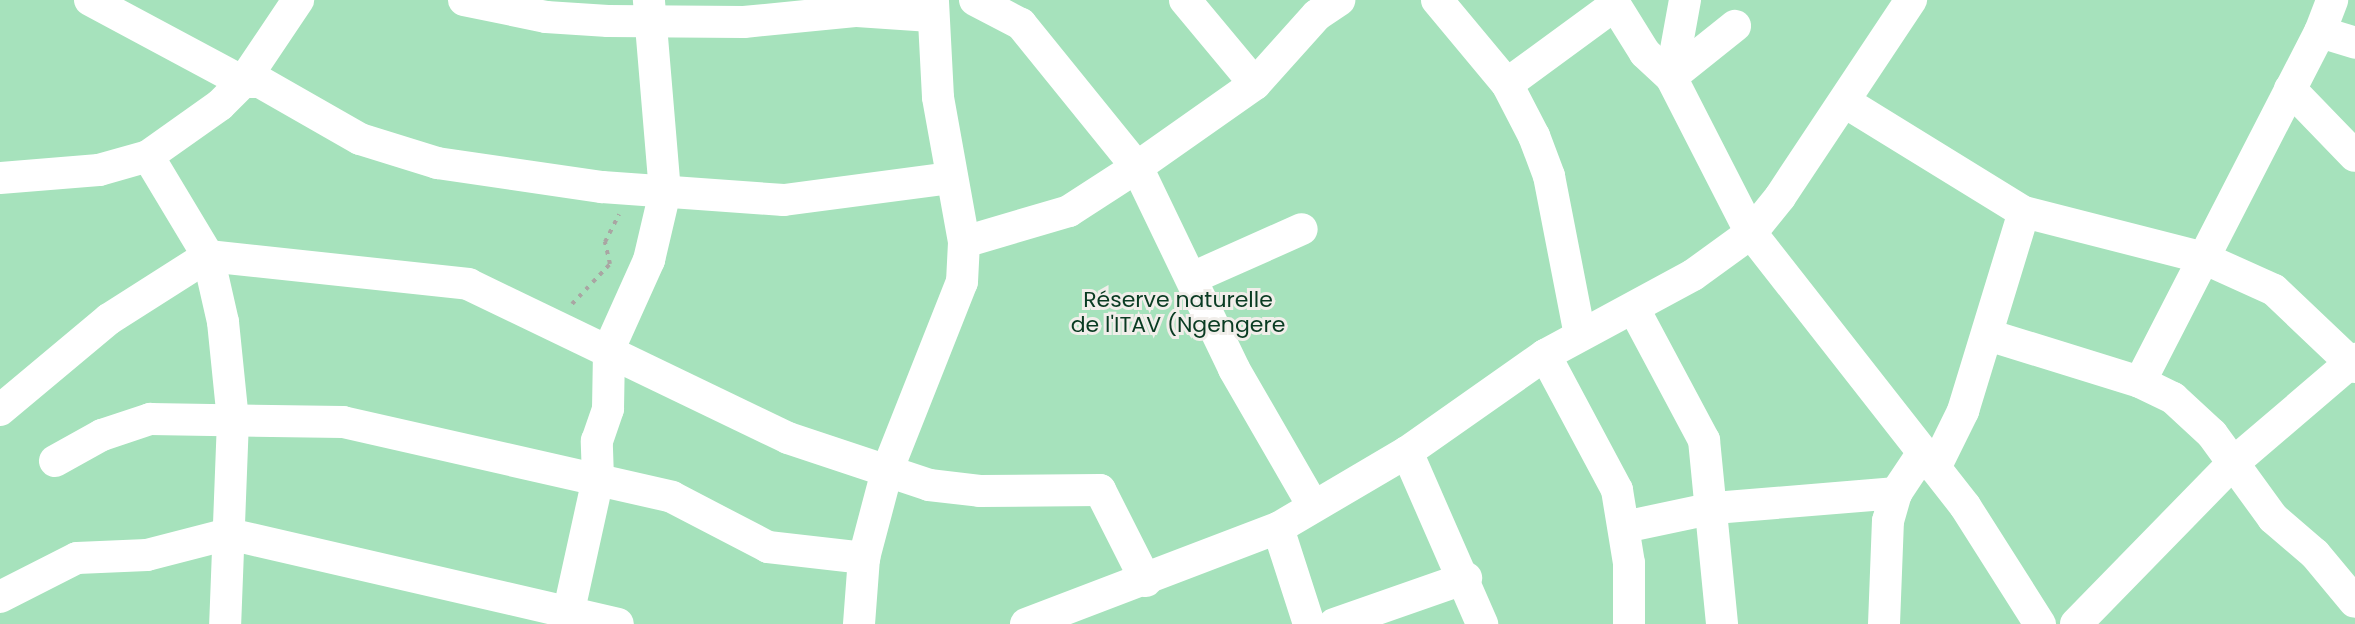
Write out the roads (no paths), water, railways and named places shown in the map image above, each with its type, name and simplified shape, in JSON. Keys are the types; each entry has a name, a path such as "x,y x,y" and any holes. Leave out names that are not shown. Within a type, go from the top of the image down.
{"street":[{"path":"90,0 243,82 260,82 313,117 397,154 536,179 784,200 950,178"},
{"path":"0,178 99,170 148,156 220,105 243,82 298,0"},
{"path":"975,0 1021,24 1137,167 1234,369 1313,506"},
{"path":"1185,0 1255,84"},
{"path":"964,242 1069,211 1255,84 1317,15 1339,0"},
{"path":"1437,0 1507,84 1549,176 1580,335"},
{"path":"1671,77 1685,0"},
{"path":"1026,624 1068,604 1146,581 1278,528 1407,452 1545,355 1634,309 1751,233 1845,102 1911,0"},
{"path":"2140,382 2201,257 2320,32 2332,0"},
{"path":"484,3 546,17 649,10 744,22 857,11 932,8 950,178 964,242 962,282 887,471 864,558 859,624"},
{"path":"1507,84 1614,3 1645,53 1671,77 1751,233 1929,461 2040,624"},
{"path":"566,618 598,478 597,441 608,409 609,349 649,260 649,10"},
{"path":"1671,77 1735,26"},
{"path":"2320,32 2355,43"},
{"path":"2290,89 2355,156"},
{"path":"1845,102 2024,212 2201,257 2274,290 2354,363 2232,464 2076,624"},
{"path":"148,156 208,256 223,322 233,420 225,624"},
{"path":"1884,624 1884,550 1896,493 1929,461 1963,411 2024,212"},
{"path":"1192,278 1302,229"},
{"path":"0,410 109,319 208,256 468,284 609,349 788,438 929,485 980,491 1100,490 1146,581"},
{"path":"1634,309 1704,440 1714,508 1722,624"},
{"path":"1988,335 2140,382 2173,398 2212,434 2273,518 2315,554 2355,602"},
{"path":"1545,355 1617,490 1624,527 1629,624"},
{"path":"55,461 102,435 150,419 343,422 672,497 768,547 864,558"},
{"path":"1407,452 1466,578 1482,624"},
{"path":"1624,527 1714,508 1896,493"},
{"path":"1278,528 1309,624"},
{"path":"0,597 77,558 147,555 229,534 566,618 618,624"},
{"path":"1334,624 1466,578"}],"park label":[{"name":"Réserve naturelle de l'ITAV (Ngengere","path":"1178,312"}]}
